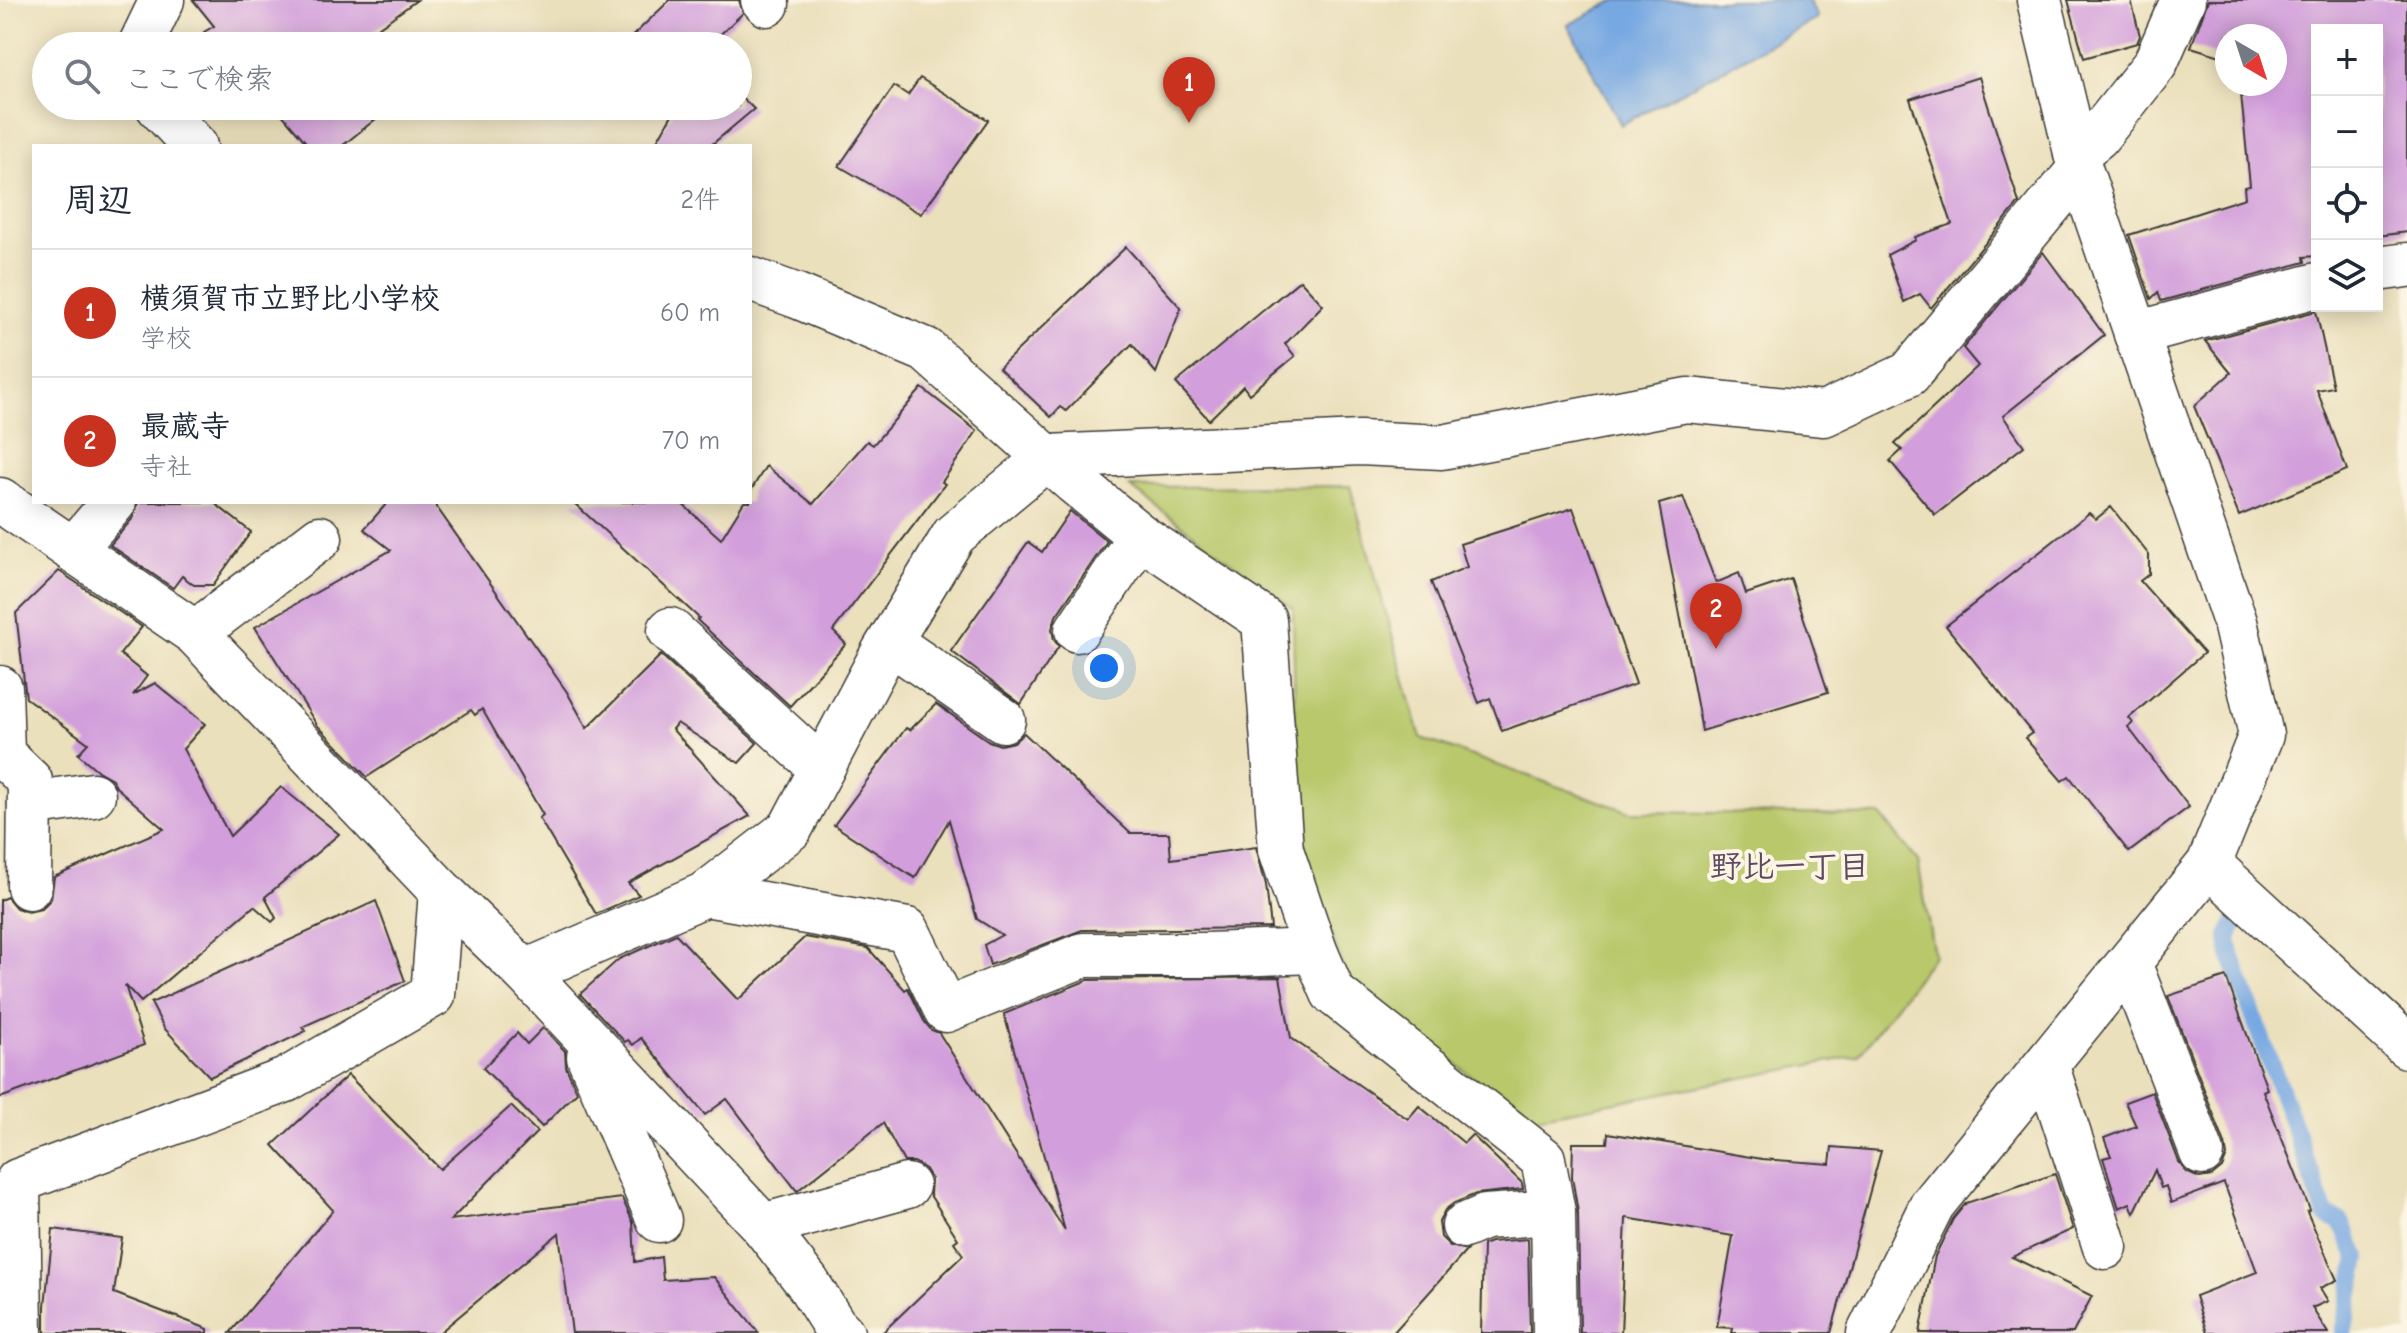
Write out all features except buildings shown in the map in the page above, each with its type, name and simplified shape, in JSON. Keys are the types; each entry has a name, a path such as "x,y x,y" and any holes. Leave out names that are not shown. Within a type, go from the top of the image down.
{"street":[{"path":"147,32 162,0"},
{"path":"1869,1333 1932,1205 2209,864 2261,735 2235,622 2078,161 2039,0"},
{"path":"525,972 706,894 790,829 890,642 954,535 1048,457 1360,443 1442,447 1687,400 1824,414 1909,374 2155,64 2183,0"},
{"path":"171,120 193,144"},
{"path":"2383,268 2407,265"},
{"path":"752,280 926,350 1074,482 1140,536 1264,620 1281,850 1315,951 1333,993 1543,1159 1553,1212 1555,1333"},
{"path":"2136,334 2311,287"},
{"path":"0,500 195,633 441,891 525,972 763,1226 807,1282 834,1330"},
{"path":"73,550 112,504"},
{"path":"1077,630 1140,536"},
{"path":"195,633 320,538"},
{"path":"670,630 822,769"},
{"path":"890,642 1003,720"},
{"path":"0,688 2,754 30,781 29,887"},
{"path":"30,804 93,795"},
{"path":"2209,864 2407,1046"},
{"path":"20,1333 18,1181 286,1080 433,995 441,891"},
{"path":"706,894 907,930 946,1010 1083,955 1315,951"},
{"path":"2129,963 2202,1153"},
{"path":"577,1031 659,1220"},
{"path":"2047,1067 2105,1247"},
{"path":"763,1226 907,1186"},
{"path":"1464,1226 1485,1217 1553,1212"}],"green space":[{"path":"1350,486 1421,738 1630,812 1880,815 1918,861 1934,955 1858,1056 1527,1119 1348,981 1297,838 1293,608 1130,487"}],"water":[{"path":"1616,0 1808,0 1818,18 1621,125 1568,25"}],"waterway":[{"path":"2236,920 2228,939 2231,955 2326,1215 2341,1222 2358,1258 2343,1333"}],"place":[{"name":"横須賀市立野比小学校","path":"1189,123"},
{"name":"最蔵寺","path":"1716,649"}],"district":[{"name":"野比一丁目","path":"1790,866"}]}
